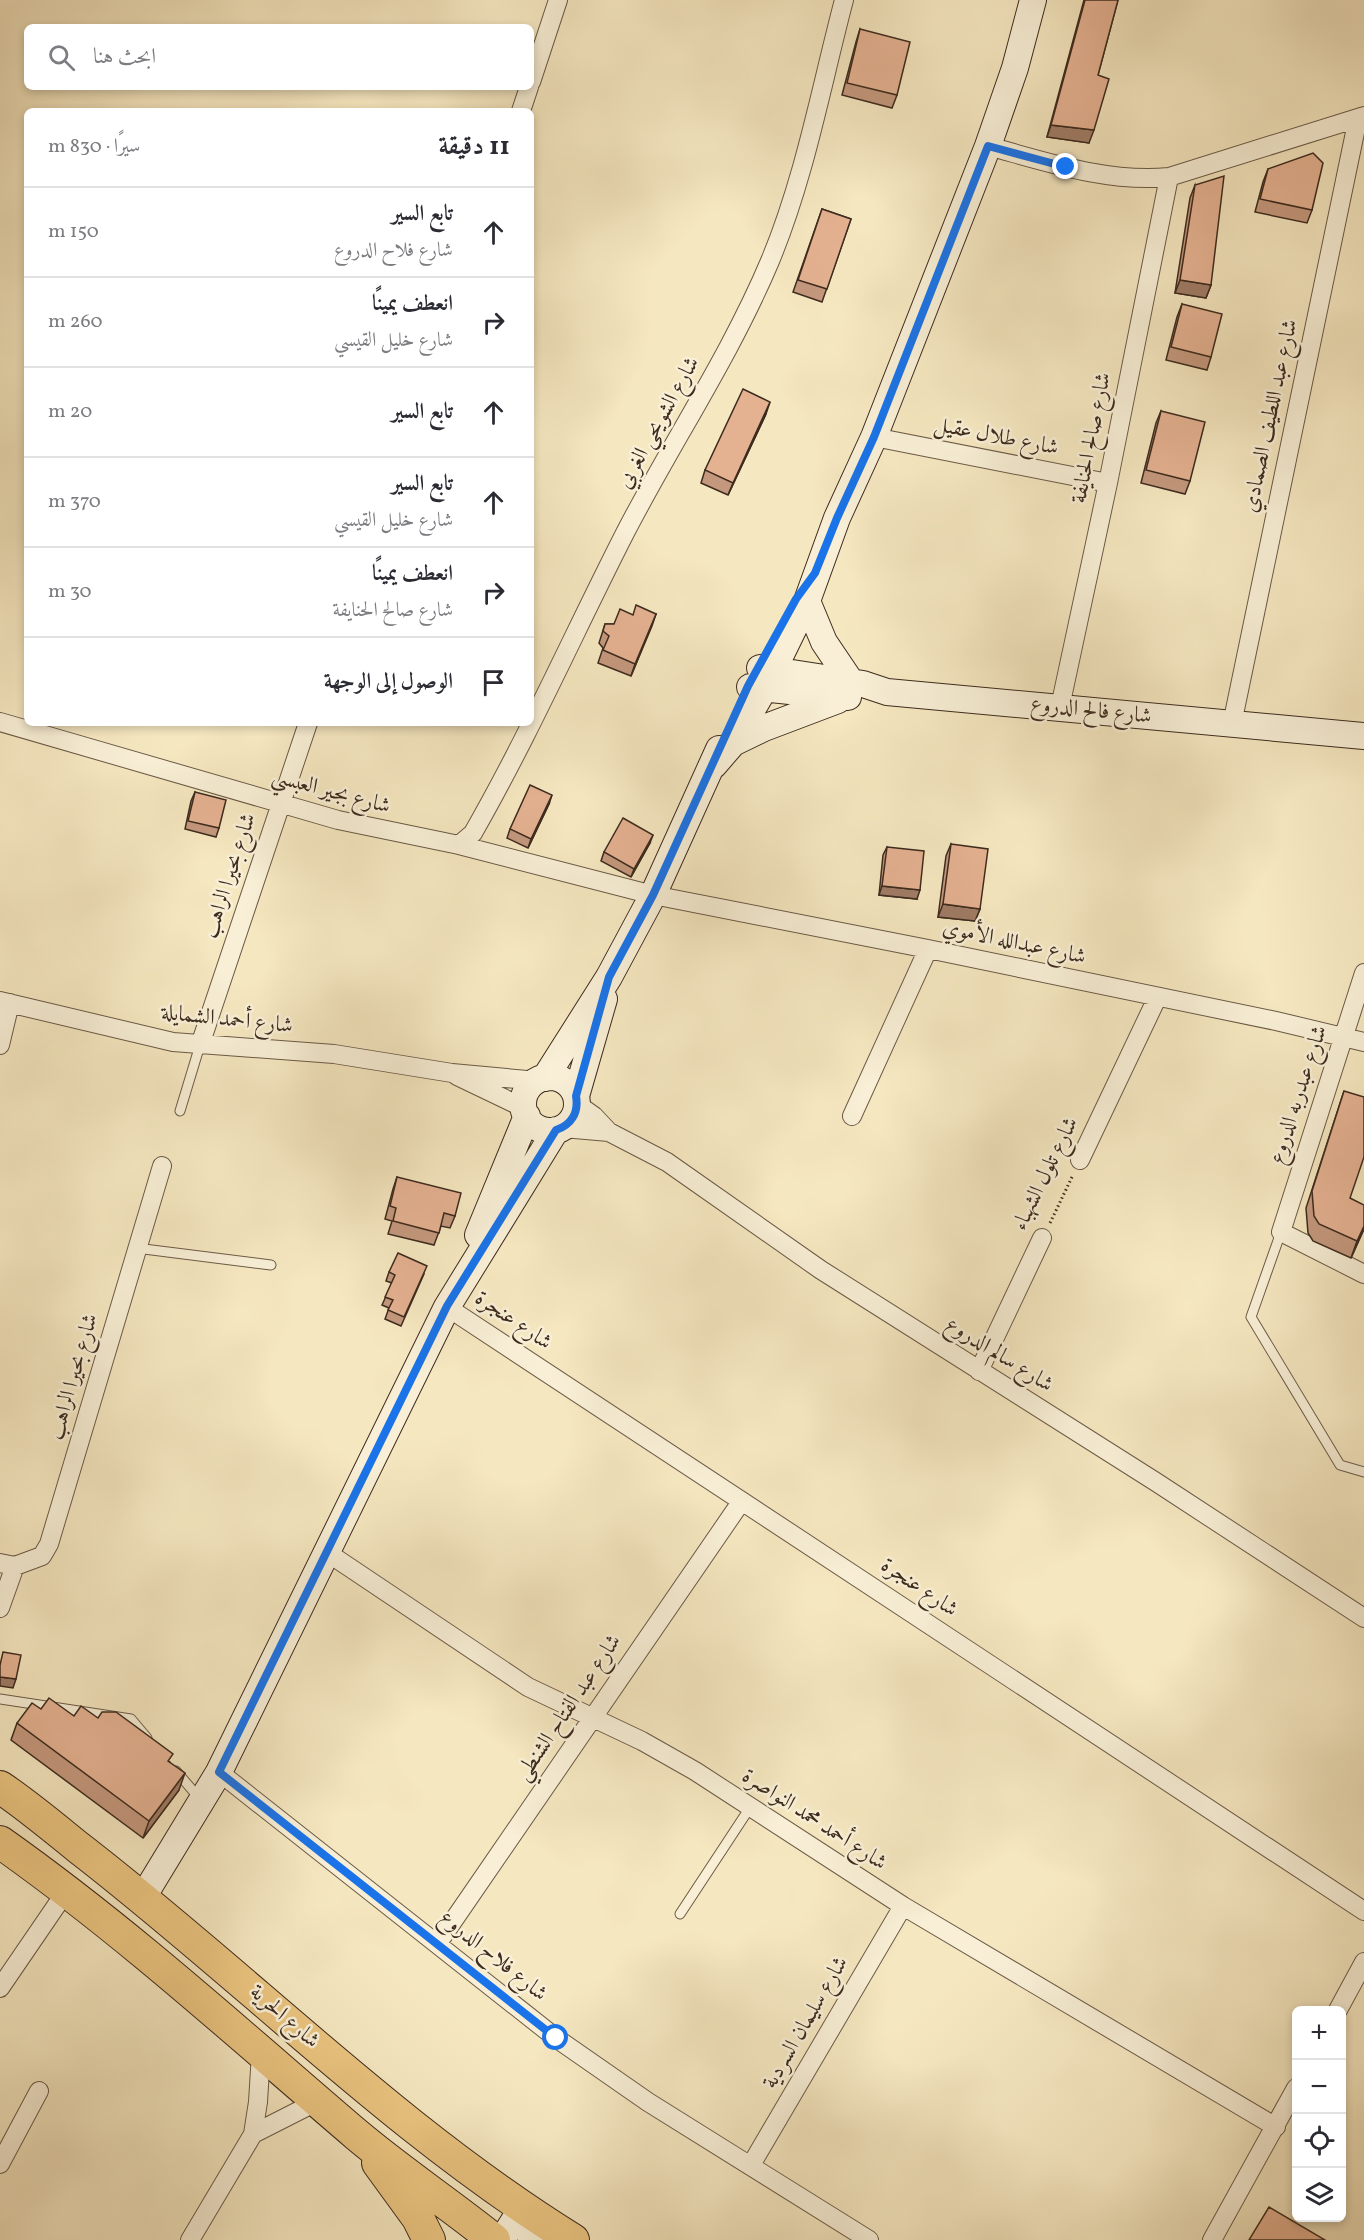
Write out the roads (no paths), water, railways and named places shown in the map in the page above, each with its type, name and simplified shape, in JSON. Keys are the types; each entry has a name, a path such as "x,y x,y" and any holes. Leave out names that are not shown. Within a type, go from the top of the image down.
{"highway":[{"name":"شارع الحرية","path":"0,1787 143,1897 378,2099 532,2223 573,2240"},
{"name":"شارع الحرية","path":"0,1842 67,1890 358,2135 494,2240"},
{"path":"358,2135 418,2218 429,2240"}],"street":[{"path":"534,73 558,0"},
{"name":"شارع الشويحي الغربي","path":"534,720 626,532 725,355 770,261 806,154 844,0"},
{"path":"468,1270 475,1242 525,1112 526,1092 542,1079 609,977 653,895 714,765 722,740 807,601 815,573 874,437 988,146 1015,68 1034,0"},
{"path":"1015,68 1045,0"},
{"path":"522,108 528,90"},
{"path":"988,146 1066,167 1138,180 1169,177 1361,117"},
{"name":"شارع عبد اللطيف الصمادي","path":"1232,724 1361,117"},
{"name":"شارع صالح الحنايفة","path":"1060,707 1108,483 1169,177"},
{"name":"شارع طلال عقيل","path":"874,437 1108,483"},
{"path":"714,765 733,743 796,599 815,573"},
{"path":"733,743 849,689 824,642 807,601"},
{"name":"شارع فالح الدروع","path":"761,679 1364,736"},
{"name":"شارع بجير العبسي","path":"0,722 387,832 459,845 653,895"},
{"name":"شارع بحيرا الراهب","path":"200,1045 307,726"},
{"name":"شارع الشويحي الغربي","path":"459,845 473,833 531,726"},
{"name":"شارع فالح الدروع","path":"1295,730 1364,746"},
{"name":"شارع عبدالله الأموي","path":"653,895 928,949 1364,1042"},
{"path":"852,1116 928,949"},
{"name":"شارع عبدربه الدروع","path":"1281,1232 1341,1036 1364,972"},
{"path":"143,1897 219,1772 447,1306 560,1129 574,1117 576,1100 609,977"},
{"name":"شارع تلول الشهباء","path":"1080,1160 1157,998"},
{"path":"0,1045 5,1002"},
{"name":"شارع أحمد الشمايلة","path":"5,1002 173,1042 334,1054 452,1073 542,1079"},
{"name":"شارع أحمد الشمايلة","path":"452,1073 525,1112"},
{"path":"542,1079 562,1080 568,1084 576,1100"},
{"name":"شارع سالم الدروع","path":"576,1100 609,1132 667,1162 821,1270 1364,1618"},
{"path":"525,1112 537,1127 560,1129"},
{"name":"شارع سالم الدروع","path":"560,1129 609,1132"},
{"name":"شارع بحيرا الراهب","path":"7,1565 42,1556 49,1544 162,1166"},
{"path":"1281,1232 1364,1274"},
{"name":"شارع تلول الشهباء","path":"979,1371 1042,1238"},
{"name":"شارع عنجرة","path":"447,1306 1364,1911"},
{"name":"شارع عبد الفتاح الشنطي","path":"438,1942 591,1716 741,1502"},
{"name":"شارع أحمد محمد النواصرة","path":"328,1553 528,1687 562,1705 591,1716 686,1766 903,1906 1276,2127"},
{"path":"0,1608 7,1565"},
{"name":"شارع فلاح الدروع","path":"219,1772 438,1942 556,2038 648,2102 869,2240"},
{"path":"0,1988 67,1890"},
{"name":"شارع سليمان السردية","path":"751,2165 903,1906"},
{"path":"1340,2006 1364,1962"},
{"path":"190,2240 253,2134 258,2102 261,2053"},
{"path":"0,2164 39,2091"},
{"path":"1212,2240 1292,2096"},
{"path":"253,2134 318,2101"},
{"path":"502,2240 532,2223"}],"lane":[{"path":"180,1111 200,1045"},
{"path":"1281,1232 1251,1317 1340,1465 1364,1472"},
{"path":"136,1248 271,1265"},
{"path":"0,1700 131,1719 154,1747"},
{"path":"170,1765 201,1801"},
{"path":"680,1914 751,1806"}]}
